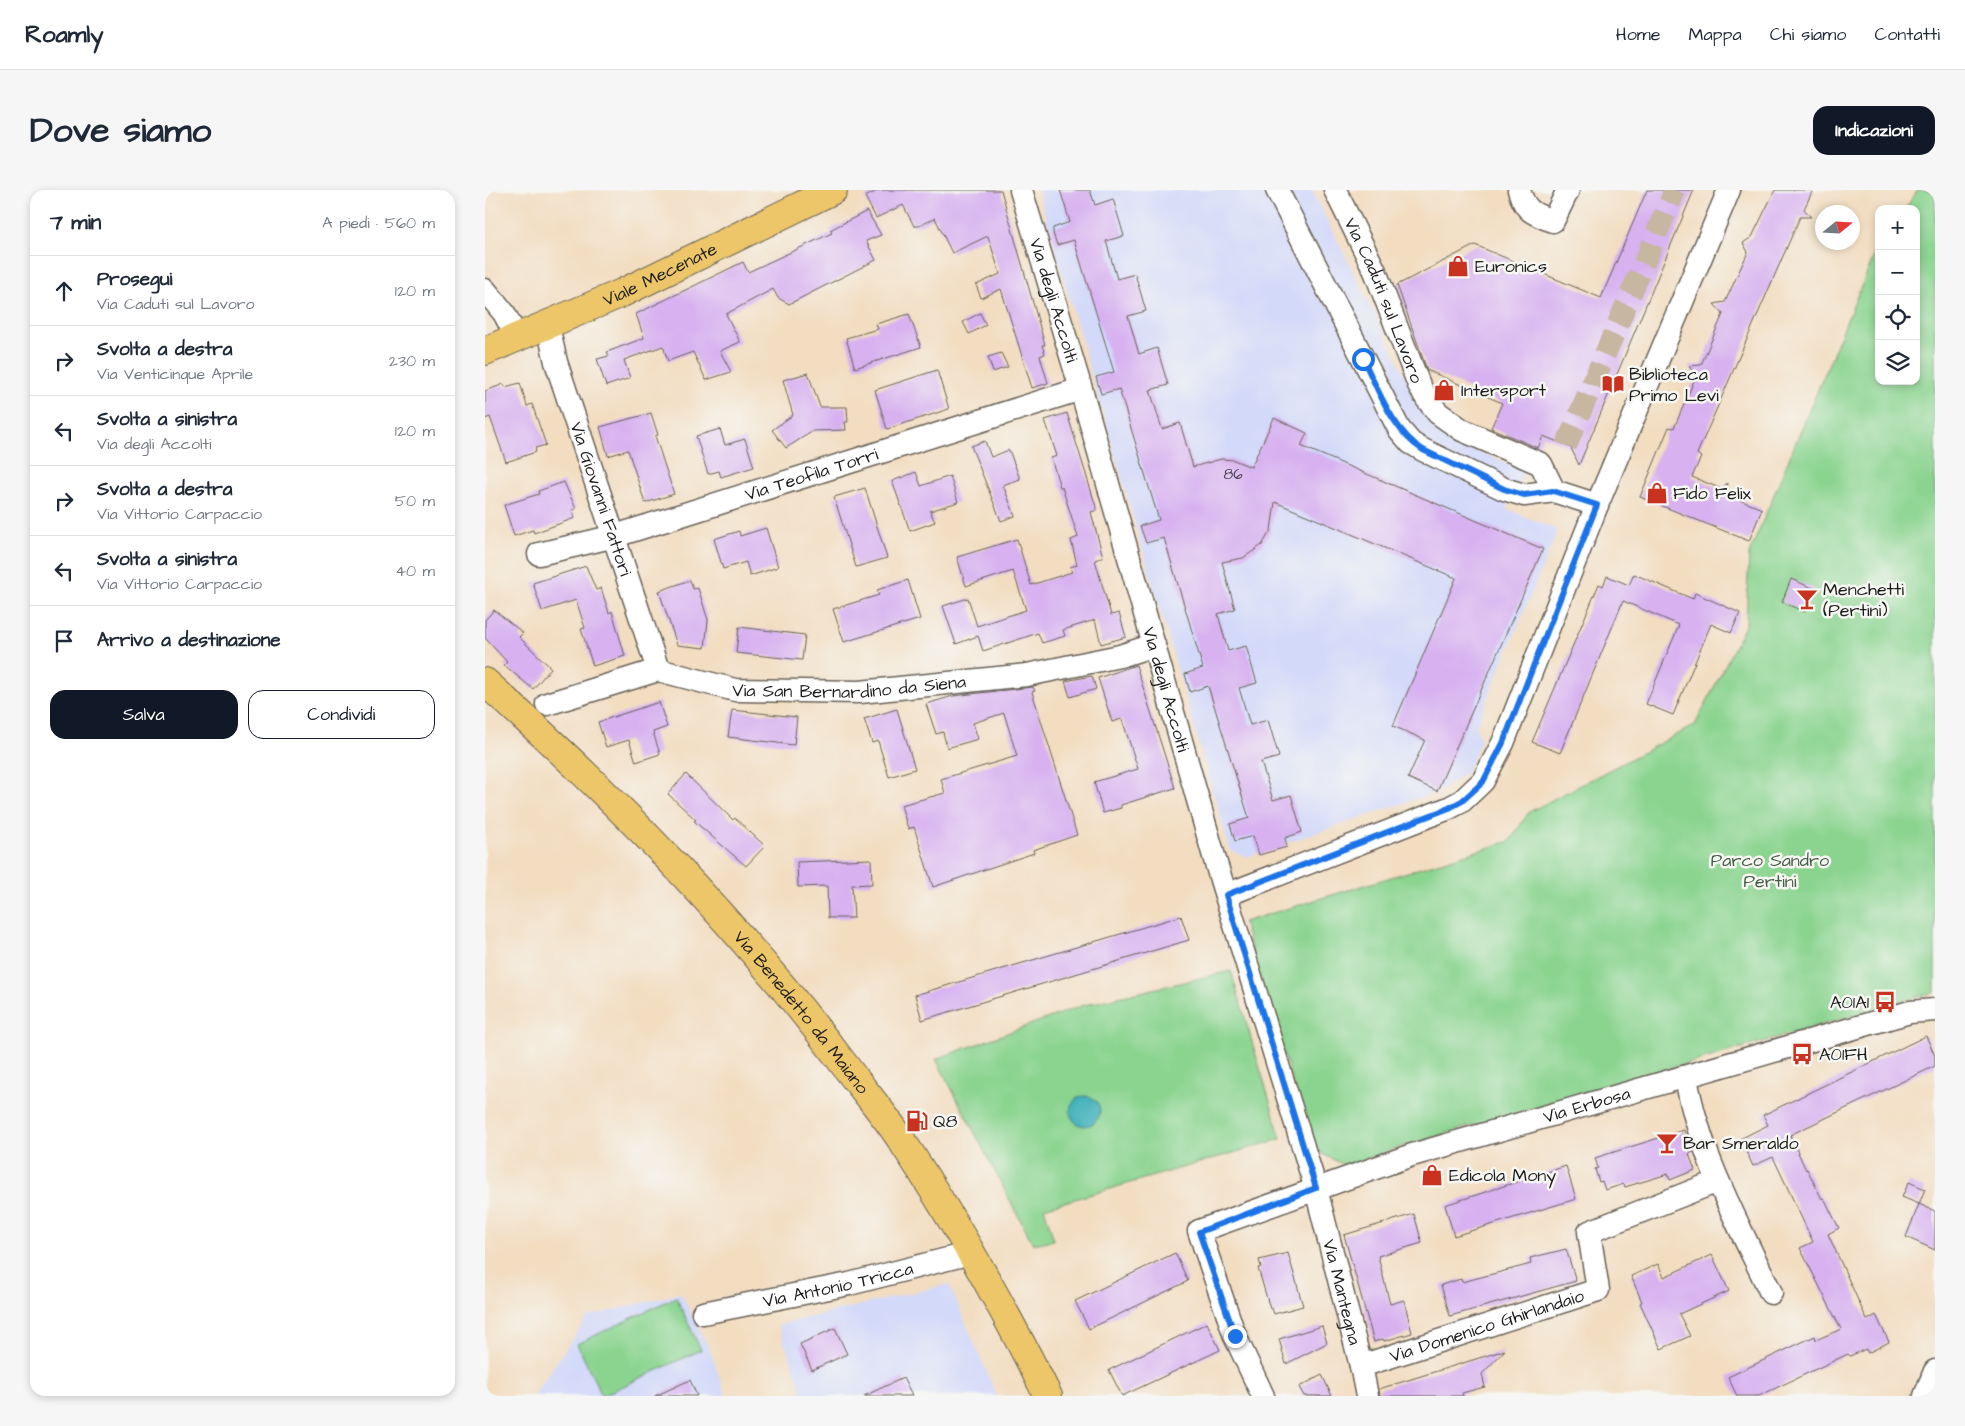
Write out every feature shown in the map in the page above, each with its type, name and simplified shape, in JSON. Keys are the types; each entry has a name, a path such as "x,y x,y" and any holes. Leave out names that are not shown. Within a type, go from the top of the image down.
{"main road":[{"name":"Viale Mecenate","path":"485,351 548,326 622,293 833,190"},
{"name":"Via Benedetto da Maiano","path":"485,682 643,831 744,940 821,1034 901,1140 971,1253 1048,1396"}],"street":[{"name":"Via degli Accolti","path":"1021,190 1081,389 1226,895 1316,1188"},
{"path":"1277,190 1399,429 1411,443 1504,489 1524,495 1553,491 1597,505"},
{"name":"Via Caduti sul Lavoro","path":"1335,190 1375,271 1419,386 1427,399 1438,413 1462,430 1541,464 1553,491"},
{"path":"1519,190 1523,205 1536,215 1553,222 1568,190"},
{"path":"1226,895 1449,808 1462,801 1483,782 1503,743 1597,505 1729,191"},
{"path":"485,290 504,313 517,338"},
{"name":"Via Giovanni Fattori","path":"548,326 557,362 658,670"},
{"name":"Via Teofila Torri","path":"539,554 615,536 1081,389"},
{"name":"Via San Bernardino da Siena","path":"658,670 735,690 860,692 1027,675 1120,656 1154,644"},
{"path":"547,704 658,670"},
{"name":"Via Erbosa","path":"1263,1396 1235,1336 1199,1232 1316,1188 1412,1155 1911,1012 1935,1010"},
{"name":"Via Erbosa","path":"1860,1028 1913,1020 1935,1022"},
{"path":"1686,1077 1692,1112 1718,1181 1771,1293"},
{"name":"Via Domenico Ghirlandaio","path":"1361,1366 1598,1290 1589,1232 1718,1181"},
{"name":"Via Mantegna","path":"1316,1188 1367,1396"},
{"name":"Via Antonio Tricca","path":"703,1313 849,1284 971,1253"},
{"path":"1925,1396 1935,1371"}],"shaded area":[{"path":"1038,190 1312,190 1414,393 1433,423 1464,444 1524,471 1507,509 1558,530 1476,727 1481,740 1467,772 1442,790 1246,857 1230,850"},
{"path":"949,1284 997,1396 797,1396 803,1393 778,1325"},
{"path":"681,1293 710,1350 726,1396 533,1396 588,1317"}],"green space":[{"name":"Parco Sandro Pertini","path":"1918,190 1935,190 1935,992 1410,1144 1346,1166 1313,1149 1243,922 1510,841 1529,812 1695,725 1746,624 1749,554 1875,254 1875,385 1920,385 1920,205 1908,205"},
{"path":"1231,971 1281,1139 1044,1208 1054,1240 1033,1244 936,1059 1084,1005"},
{"path":"676,1297 701,1350 602,1396 577,1344"}],"water":[{"path":"1085,1096 1096,1100 1100,1111 1096,1122 1085,1126 1074,1122 1070,1111 1074,1100"}],"building":[{"path":"879,190 1001,190 1045,345 1042,345 1045,354 1040,356 1048,383 1032,388 1001,289 981,298 976,285 1000,274 988,236 952,253 935,218 919,226 914,226 903,205 876,218 865,197"},
{"path":"1060,190 1090,190 1095,205 1113,199 1124,236 1106,241 1117,279 1135,274 1146,311 1128,316 1139,354 1157,348 1168,385 1150,390 1162,429 1180,423 1193,467 1221,459 1234,460 1251,467 1274,418 1307,433 1301,446 1543,549 1437,791 1408,778 1425,740 1393,726 1456,578 1275,502 1271,530 1262,545 1243,558 1222,562 1235,609 1218,614 1228,651 1246,646 1257,683 1239,688 1250,725 1268,720 1279,757 1261,762 1273,800 1291,795 1302,832 1285,838 1287,847 1259,855 1253,836 1235,841 1230,824 1249,818 1208,686 1190,692 1185,674 1203,668 1164,538 1146,543 1140,526 1159,520 1119,389 1101,394 1096,377 1114,372 1074,240 1057,245 1053,233 1053,228 1070,222"},
{"path":"1647,190 1694,190 1579,465 1571,448 1563,444 1543,436 1538,448 1491,428 1502,403 1427,370 1397,285 1475,245 1601,298"},
{"path":"1775,190 1813,190 1804,209 1811,217 1800,217 1697,454 1701,457 1692,477 1722,489 1727,483 1730,496 1762,509 1749,541 1640,497 1669,427 1674,428 1696,376 1689,366 1701,365 1723,314 1714,304 1725,302 1748,252 1743,243 1752,237"},
{"path":"867,211 881,235 866,241 876,260 789,304 778,298 773,289 726,314 740,342 720,351 731,372 706,380 693,352 668,361 663,346 624,360 630,378 606,386 597,359 609,356 607,352 644,338 636,314 743,262 748,272 832,233 830,230"},
{"path":"980,313 986,325 969,334 963,322"},
{"path":"909,314 921,347 855,368 846,338 878,329 876,324"},
{"path":"1001,353 1008,367 993,372 988,357"},
{"path":"937,370 949,409 887,429 875,390"},
{"path":"808,373 820,407 847,407 848,422 845,422 846,430 813,431 786,448 772,430 793,415 783,380"},
{"path":"520,383 527,406 532,404 546,445 535,448 536,452 506,462 490,417 485,419 485,391 504,384 505,387"},
{"path":"651,413 658,435 655,436 674,494 645,503 628,450 608,456 600,427"},
{"path":"1067,413 1097,510 1091,512 1103,557 1095,560 1111,615 1119,613 1126,637 1101,644 1095,620 1063,630 1065,636 1042,643 1038,633 983,651 978,636 956,644 943,606 968,598 977,626 1026,610 1013,571 966,586 957,557 1017,539 1031,585 1072,572 1070,567 1077,565 1071,540 1078,537 1051,458 1057,456 1045,420"},
{"path":"720,429 725,445 745,439 754,467 721,477 719,471 708,474 696,436"},
{"path":"985,441 991,457 1009,450 1020,479 1003,485 1015,516 1001,521 971,446"},
{"path":"916,472 921,486 950,476 958,502 930,511 935,522 910,531 892,481"},
{"path":"564,482 576,509 572,510 575,518 534,533 533,530 514,536 504,505 539,494 538,491"},
{"path":"865,488 887,558 856,567 834,497"},
{"path":"766,528 778,567 750,576 746,562 723,569 714,539 739,531 740,536"},
{"path":"586,566 596,590 601,588 609,613 612,611 625,656 593,666 581,629 585,628 576,600 542,611 533,583"},
{"path":"1634,574 1693,599 1695,593 1740,613 1731,633 1711,624 1673,715 1646,704 1679,625 1623,601 1560,753 1532,742 1599,584 1603,586 1607,576 1629,585"},
{"path":"1791,579 1815,589 1805,612 1782,602"},
{"path":"690,580 693,589 698,588 708,620 705,648 677,645 659,591"},
{"path":"908,580 920,619 844,642 833,609 879,595 877,590"},
{"path":"494,610 523,633 519,637 551,668 533,689 504,665 507,662 485,638 485,620"},
{"path":"739,627 805,635 802,660 736,653"},
{"path":"1136,665 1175,788 1121,805 1121,808 1103,813 1094,782 1138,769 1122,719 1112,722 1098,678"},
{"path":"1092,676 1096,689 1070,697 1065,681"},
{"path":"1033,687 1035,691 1032,692 1077,835 1033,850 1034,853 933,887 914,827 908,829 901,805 945,793 941,779 1017,756 1004,713 973,723 978,739 947,748 943,732 936,734 926,704 953,696"},
{"path":"659,702 667,727 653,732 660,754 636,762 629,740 606,747 598,722"},
{"path":"897,709 915,769 889,777 878,741 872,743 864,719"},
{"path":"732,710 797,717 794,745 728,737"},
{"path":"686,774 733,820 735,818 765,846 746,866 694,821 696,820 668,794"},
{"path":"871,859 872,884 852,885 854,918 828,918 827,886 798,887 797,862"},
{"path":"1181,916 1189,940 922,1020 915,995"},
{"path":"1926,1036 1935,1056 1935,1066 1790,1135 1806,1170 1822,1199 1824,1198 1839,1228 1828,1234 1867,1320 1876,1315 1889,1342 1868,1353 1866,1349 1850,1356 1848,1354 1759,1396 1737,1396 1728,1377 1815,1336 1816,1340 1841,1329 1800,1248 1813,1242 1773,1157 1753,1166 1740,1139 1768,1125 1763,1115"},
{"path":"1684,1130 1693,1152 1689,1154 1695,1170 1670,1180 1668,1174 1625,1187 1624,1184 1605,1190 1602,1181 1599,1182 1595,1169 1598,1168 1595,1158"},
{"path":"1566,1166 1576,1199 1454,1236 1445,1205"},
{"path":"1909,1182 1925,1189 1919,1204 1902,1197"},
{"path":"1919,1204 1935,1211 1935,1250 1906,1237"},
{"path":"1414,1214 1422,1243 1378,1256 1390,1304 1404,1300 1412,1333 1374,1342 1344,1235"},
{"path":"1566,1249 1576,1281 1450,1316 1441,1285 1461,1279 1462,1282 1531,1264 1530,1258"},
{"path":"1175,1253 1188,1281 1089,1329 1075,1301"},
{"path":"1288,1253 1303,1306 1274,1314 1272,1308 1270,1309 1258,1268 1261,1267 1259,1260"},
{"path":"1712,1255 1729,1291 1679,1314 1690,1336 1661,1349 1640,1303 1642,1302 1631,1276 1658,1264 1664,1277"},
{"path":"1207,1323 1220,1350 1122,1396 1109,1370"},
{"path":"1322,1326 1327,1343 1286,1364 1279,1339"},
{"path":"835,1328 847,1354 812,1370 800,1344"},
{"path":"1505,1350 1482,1374 1485,1387 1462,1393 1463,1396 1380,1396 1379,1389"},
{"path":"1322,1375 1332,1396 1304,1396 1299,1387"},
{"path":"903,1378 912,1396 864,1396"},
{"path":"690,1380 697,1396 655,1396"}],"tunnel":[{"path":"1566,446 1675,190"}],"place":[{"name":"Euronics","path":"1458,266"},
{"name":"Biblioteca Primo Levi","path":"1613,384"},
{"name":"Intersport","path":"1444,390"},
{"name":"Fido Felix","path":"1657,493"},
{"name":"Menchetti (Pertini)","path":"1807,599"},
{"name":"A01A1","path":"1885,1002"},
{"name":"A01FH","path":"1802,1054"},
{"name":"Q8","path":"917,1121"},
{"name":"Bar Smeraldo","path":"1667,1143"},
{"name":"Edicola Mony","path":"1432,1175"}],"route":[{"path":"1235,1336 1199,1232 1316,1188 1226,895 1449,808 1462,801 1483,782 1503,743 1597,505 1553,491 1524,495 1504,489 1411,443 1399,429 1363,359"}]}
